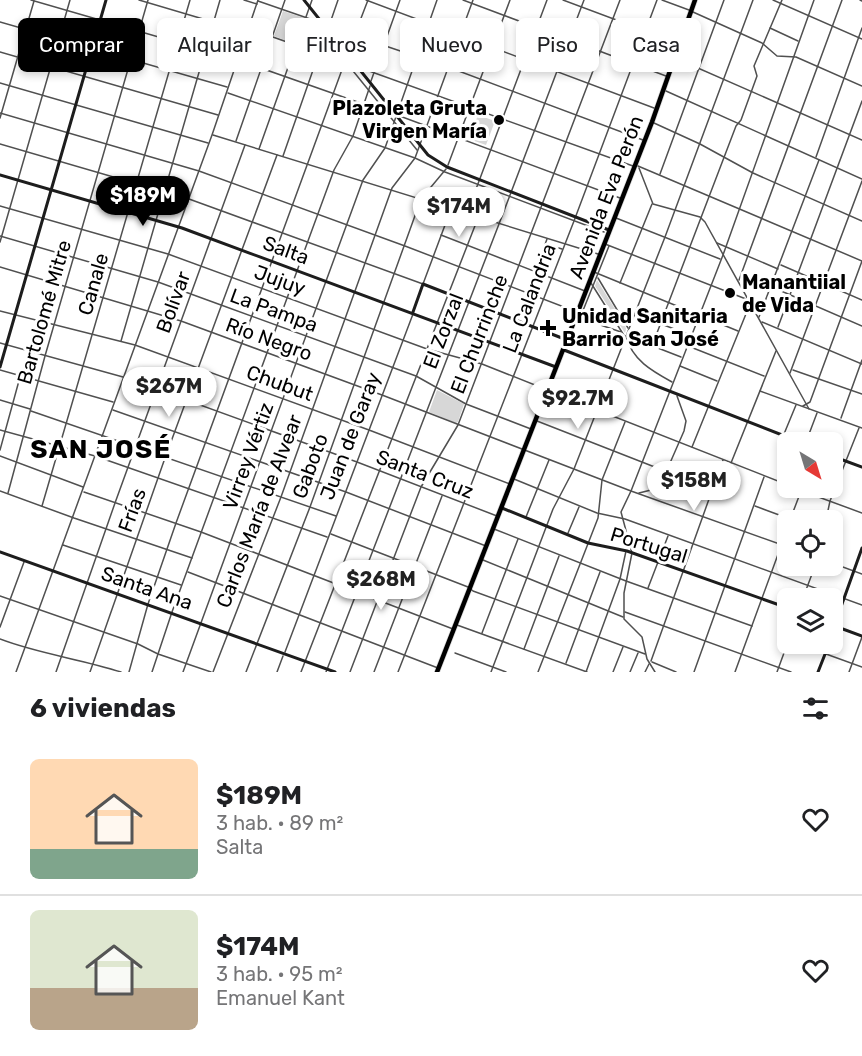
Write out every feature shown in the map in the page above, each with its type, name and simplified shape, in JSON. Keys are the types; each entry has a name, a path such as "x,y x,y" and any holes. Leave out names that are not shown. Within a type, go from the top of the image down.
{"main road":[{"name":"Avenida Eva Perón","path":"688,18 695,0"},
{"name":"Avenida Eva Perón","path":"438,670 586,291 596,274 606,230 636,166 669,72"}],"street":[{"path":"29,18 33,0 93,18"},
{"path":"65,18 70,0"},
{"path":"101,18 106,0"},
{"path":"139,0 200,18"},
{"name":"Canale","path":"185,18 190,0"},
{"path":"215,18 220,0"},
{"path":"244,0 306,17 312,0"},
{"path":"285,0 273,37 285,41"},
{"path":"304,0 319,18"},
{"path":"331,18 338,0"},
{"path":"361,18 367,0 415,18"},
{"path":"388,34 400,0"},
{"name":"Virrey Vértiz","path":"430,18 437,0"},
{"path":"464,0 516,19"},
{"path":"503,18 510,0"},
{"path":"540,18 547,0"},
{"path":"563,0 611,18"},
{"name":"El Zorzal","path":"577,18 584,0"},
{"name":"El Churrinche","path":"613,18 620,0"},
{"name":"La Calandria","path":"650,18 657,0"},
{"path":"662,0 741,33 763,44 777,57 794,57 862,86"},
{"path":"701,61 724,0"},
{"path":"491,672 558,497 574,469 635,314 753,0"},
{"path":"772,0 862,39"},
{"path":"652,346 751,92 757,76 754,66 782,0"},
{"path":"655,672 646,655 642,637 627,624 624,617 626,581 632,553 621,508 631,491 723,255 814,0"},
{"path":"738,281 777,183 842,0"},
{"name":"Bartolomé Mitre","path":"143,18 148,1"},
{"path":"252,18 258,2"},
{"name":"Carlos María de Alvear","path":"467,18 473,2"},
{"path":"0,22 18,27"},
{"name":"El Churrinche","path":"350,672 422,487 458,425 611,24"},
{"path":"770,28 799,41"},
{"path":"815,158 862,28"},
{"path":"601,51 611,55"},
{"path":"0,52 18,57 0,118"},
{"path":"701,70 862,140"},
{"path":"0,242 50,72"},
{"path":"69,72 218,116"},
{"path":"85,72 0,368 20,376 114,402"},
{"name":"Bartolomé Mitre","path":"8,493 54,324 128,72"},
{"name":"Canale","path":"42,506 169,72"},
{"path":"172,72 228,88"},
{"path":"121,341 199,72"},
{"path":"16,672 234,72"},
{"path":"236,142 260,72"},
{"path":"273,72 386,112"},
{"path":"259,149 286,72"},
{"path":"283,156 313,72"},
{"path":"129,672 148,604 188,489 341,72"},
{"path":"354,72 418,148 447,167 478,182"},
{"path":"360,72 396,115 418,148"},
{"path":"152,672 333,172 353,136 374,72 502,120 660,174 792,233 862,261 810,402 803,406"},
{"name":"Virrey Vértiz","path":"183,672 362,182 385,148 411,72"},
{"name":"Carlos María de Alvear","path":"212,672 281,497 392,190 415,158 446,72"},
{"path":"461,72 644,140"},
{"path":"421,199 445,172 483,72"},
{"path":"466,214 520,72"},
{"name":"El Zorzal","path":"326,670 557,72"},
{"path":"560,72 655,108"},
{"name":"La Calandria","path":"398,672 630,72"},
{"path":"657,72 667,76"},
{"path":"660,174 697,72"},
{"path":"0,83 209,143"},
{"path":"663,89 862,180 790,373"},
{"path":"227,92 415,158 445,172 606,230"},
{"path":"778,327 862,101"},
{"path":"1,114 199,171 405,246 543,299 617,332 622,332"},
{"path":"396,115 621,199"},
{"path":"652,122 700,144 753,173 862,221"},
{"path":"212,135 600,255"},
{"path":"0,144 189,199 423,284 567,340"},
{"name":"Bolívar","path":"56,672 105,529 245,145"},
{"name":"Frías","path":"90,672 174,432 277,155"},
{"path":"759,318 819,160"},
{"path":"636,166 653,204 701,218 809,409"},
{"name":"Salta","path":"0,175 178,227 413,312 556,367"},
{"name":"Gaboto","path":"246,672 310,507 421,199"},
{"path":"620,283 641,228 653,204"},
{"name":"Jujuy","path":"0,206 168,254 427,349 482,364 777,481"},
{"name":"Juan de Garay","path":"277,672 451,209"},
{"path":"614,217 721,260"},
{"path":"302,672 478,218"},
{"path":"441,235 586,291"},
{"name":"La Pampa","path":"1,236 158,282 335,346 416,376 466,404 532,429"},
{"path":"539,261 547,238"},
{"path":"628,329 596,274 605,240 654,263 748,298"},
{"path":"716,242 778,269"},
{"path":"546,243 563,249"},
{"path":"780,264 862,300"},
{"name":"Río Negro","path":"0,267 181,321 406,404 638,494 777,544"},
{"path":"596,274 738,330"},
{"path":"578,315 591,284"},
{"path":"591,284 639,361 672,383"},
{"path":"772,287 862,327"},
{"path":"692,447 750,303"},
{"name":"Chubut","path":"0,310 121,341 168,356 511,485"},
{"path":"635,314 691,336"},
{"path":"761,322 778,327 861,364"},
{"path":"626,337 682,358"},
{"name":"Santa Cruz","path":"0,344 123,377 357,462 498,517"},
{"path":"687,345 765,376"},
{"path":"563,350 777,434"},
{"path":"731,463 774,353 777,351"},
{"path":"840,420 862,360"},
{"path":"679,366 718,381"},
{"path":"793,370 862,394"},
{"name":"Bartolomé Mitre","path":"0,450 20,376"},
{"path":"759,391 861,428 845,461 828,510"},
{"path":"638,494 656,487 679,442 686,422 677,395"},
{"path":"0,400 336,516"},
{"path":"785,432 796,404"},
{"path":"112,410 368,500 487,547"},
{"path":"810,432 818,412"},
{"path":"536,420 712,489"},
{"path":"538,672 599,513 602,480 625,421"},
{"path":"0,430 95,456 328,537"},
{"path":"0,456 84,487"},
{"path":"526,518 549,460"},
{"path":"645,672 723,460"},
{"path":"845,461 862,467"},
{"path":"694,672 765,476"},
{"path":"513,479 579,506 668,535 862,605"},
{"path":"0,490 192,558"},
{"path":"82,491 201,532 420,616 482,634 586,672 620,579 626,550"},
{"path":"374,672 443,495"},
{"path":"822,498 862,513"},
{"path":"567,534 579,506"},
{"path":"754,506 777,515"},
{"name":"Portugal","path":"502,508 588,543 626,550 777,604"},
{"path":"494,529 620,579 752,626"},
{"path":"330,533 646,655"},
{"path":"648,589 668,535"},
{"path":"482,634 518,538"},
{"path":"62,545 182,585"},
{"path":"843,603 862,548"},
{"name":"Santa Ana","path":"0,552 335,672"},
{"path":"524,649 560,555"},
{"path":"735,672 777,556"},
{"path":"482,559 624,617"},
{"path":"0,627 25,561"},
{"path":"843,567 862,574"},
{"path":"187,571 384,646 438,670"},
{"path":"565,664 601,571"},
{"path":"807,588 811,576"},
{"path":"0,596 212,672"},
{"path":"624,612 791,672"},
{"path":"843,629 862,636 849,672"},
{"path":"0,639 24,648 93,663 121,672"},
{"path":"613,672 623,646"},
{"path":"630,672 638,652"},
{"path":"454,653 506,672"},
{"path":"777,672 783,654"},
{"path":"818,672 825,654"},
{"path":"828,654 862,667"},
{"path":"650,663 676,672"}],"shaded area":[{"path":"283,11 304,18 285,18 285,40 274,36"},
{"path":"478,115 495,121 486,145 469,139"},
{"path":"597,280 625,325 625,333 595,286"},
{"path":"437,390 464,404 458,422 429,412"}],"place":[{"name":"Plazoleta Gruta Virgen María","path":"499,120"},
{"name":"Manantiial de Vida","path":"730,293"},
{"name":"Unidad Sanitaria Barrio San José","path":"548,328"}],"district":[{"name":"SAN JOSÉ","path":"101,449"}]}
